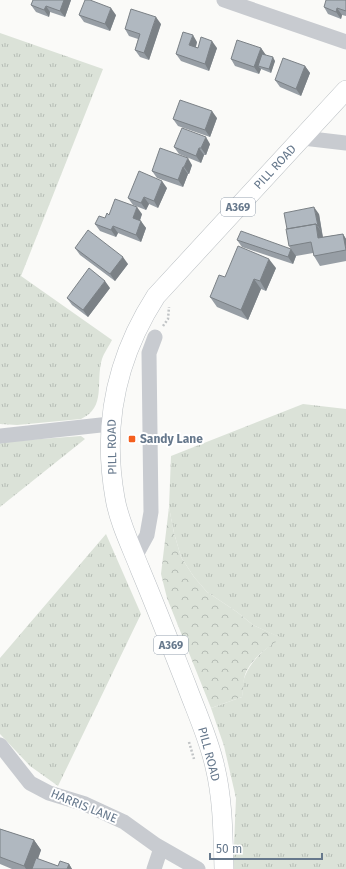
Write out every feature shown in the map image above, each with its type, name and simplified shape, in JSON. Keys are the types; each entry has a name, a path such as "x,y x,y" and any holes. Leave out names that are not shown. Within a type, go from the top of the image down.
{"main road":[{"name":"PILL ROAD","path":"224,869 223,824 215,767 197,713 135,557 115,499 111,462 110,424 120,371 127,351 141,320 156,296 346,90"}],"street":[{"path":"224,0 346,42"},
{"path":"303,138 346,143"},
{"path":"135,557 146,535 151,512 149,353 156,337"},
{"path":"0,436 110,424"},
{"name":"HARRIS LANE","path":"0,745 30,783 50,793 85,804 124,822 162,848 198,869"},
{"path":"154,869 162,848"}],"path":[{"path":"187,736 196,765"}],"green space":[{"path":"0,33 103,69 21,276 112,340 102,359 97,401 89,414 81,419 17,425 0,424"},
{"path":"303,404 346,409 346,869 233,869 236,798 224,746 211,708 242,697 244,678 248,670 265,649 281,638 253,625 237,612 207,592 194,577 181,557 174,533 169,507 171,456"},
{"path":"81,436 85,439 0,507 0,442"},
{"path":"169,507 174,533 181,557 194,577 207,592 237,612 253,625 282,638 259,655 249,666 244,679 242,697 211,708 167,598 161,574"},
{"path":"106,534 141,614 58,786 30,766 0,734 0,658"}],"building":[{"path":"33,0 64,0 60,11 46,6 44,10 31,5"},
{"path":"85,0 90,0 111,8 105,24 79,15"},
{"path":"326,0 346,0 346,11 337,8 336,12 324,7"},
{"path":"131,9 156,17 144,53 135,50 140,34 125,29"},
{"path":"183,32 193,35 189,45 198,48 201,37 212,41 205,64 176,54"},
{"path":"237,40 261,48 254,67 231,59"},
{"path":"262,54 273,57 269,69 258,66"},
{"path":"283,58 305,66 296,89 275,80"},
{"path":"180,100 212,111 205,130 173,119"},
{"path":"182,128 206,137 196,156 174,147"},
{"path":"160,148 188,158 178,180 152,171"},
{"path":"139,171 162,181 154,201 144,197 141,203 128,198"},
{"path":"115,199 137,207 133,218 141,221 136,235 113,226 111,230 95,224 99,216 105,218 107,213 109,215"},
{"path":"314,207 318,226 316,224 287,229 284,213"},
{"path":"316,224 318,238 343,234 346,250 314,256 311,242 289,246 286,229"},
{"path":"88,230 123,257 110,274 75,248"},
{"path":"241,231 291,249 288,257 237,240"},
{"path":"238,246 269,259 260,281 254,279 241,310 210,297 219,275 225,277"},
{"path":"89,268 105,281 83,310 67,298"},
{"path":"0,829 34,840 24,866 0,857"},
{"path":"36,858 58,866 60,861 69,864 67,869 32,869"}],"place":[{"name":"Sandy Lane","path":"132,439"}]}
